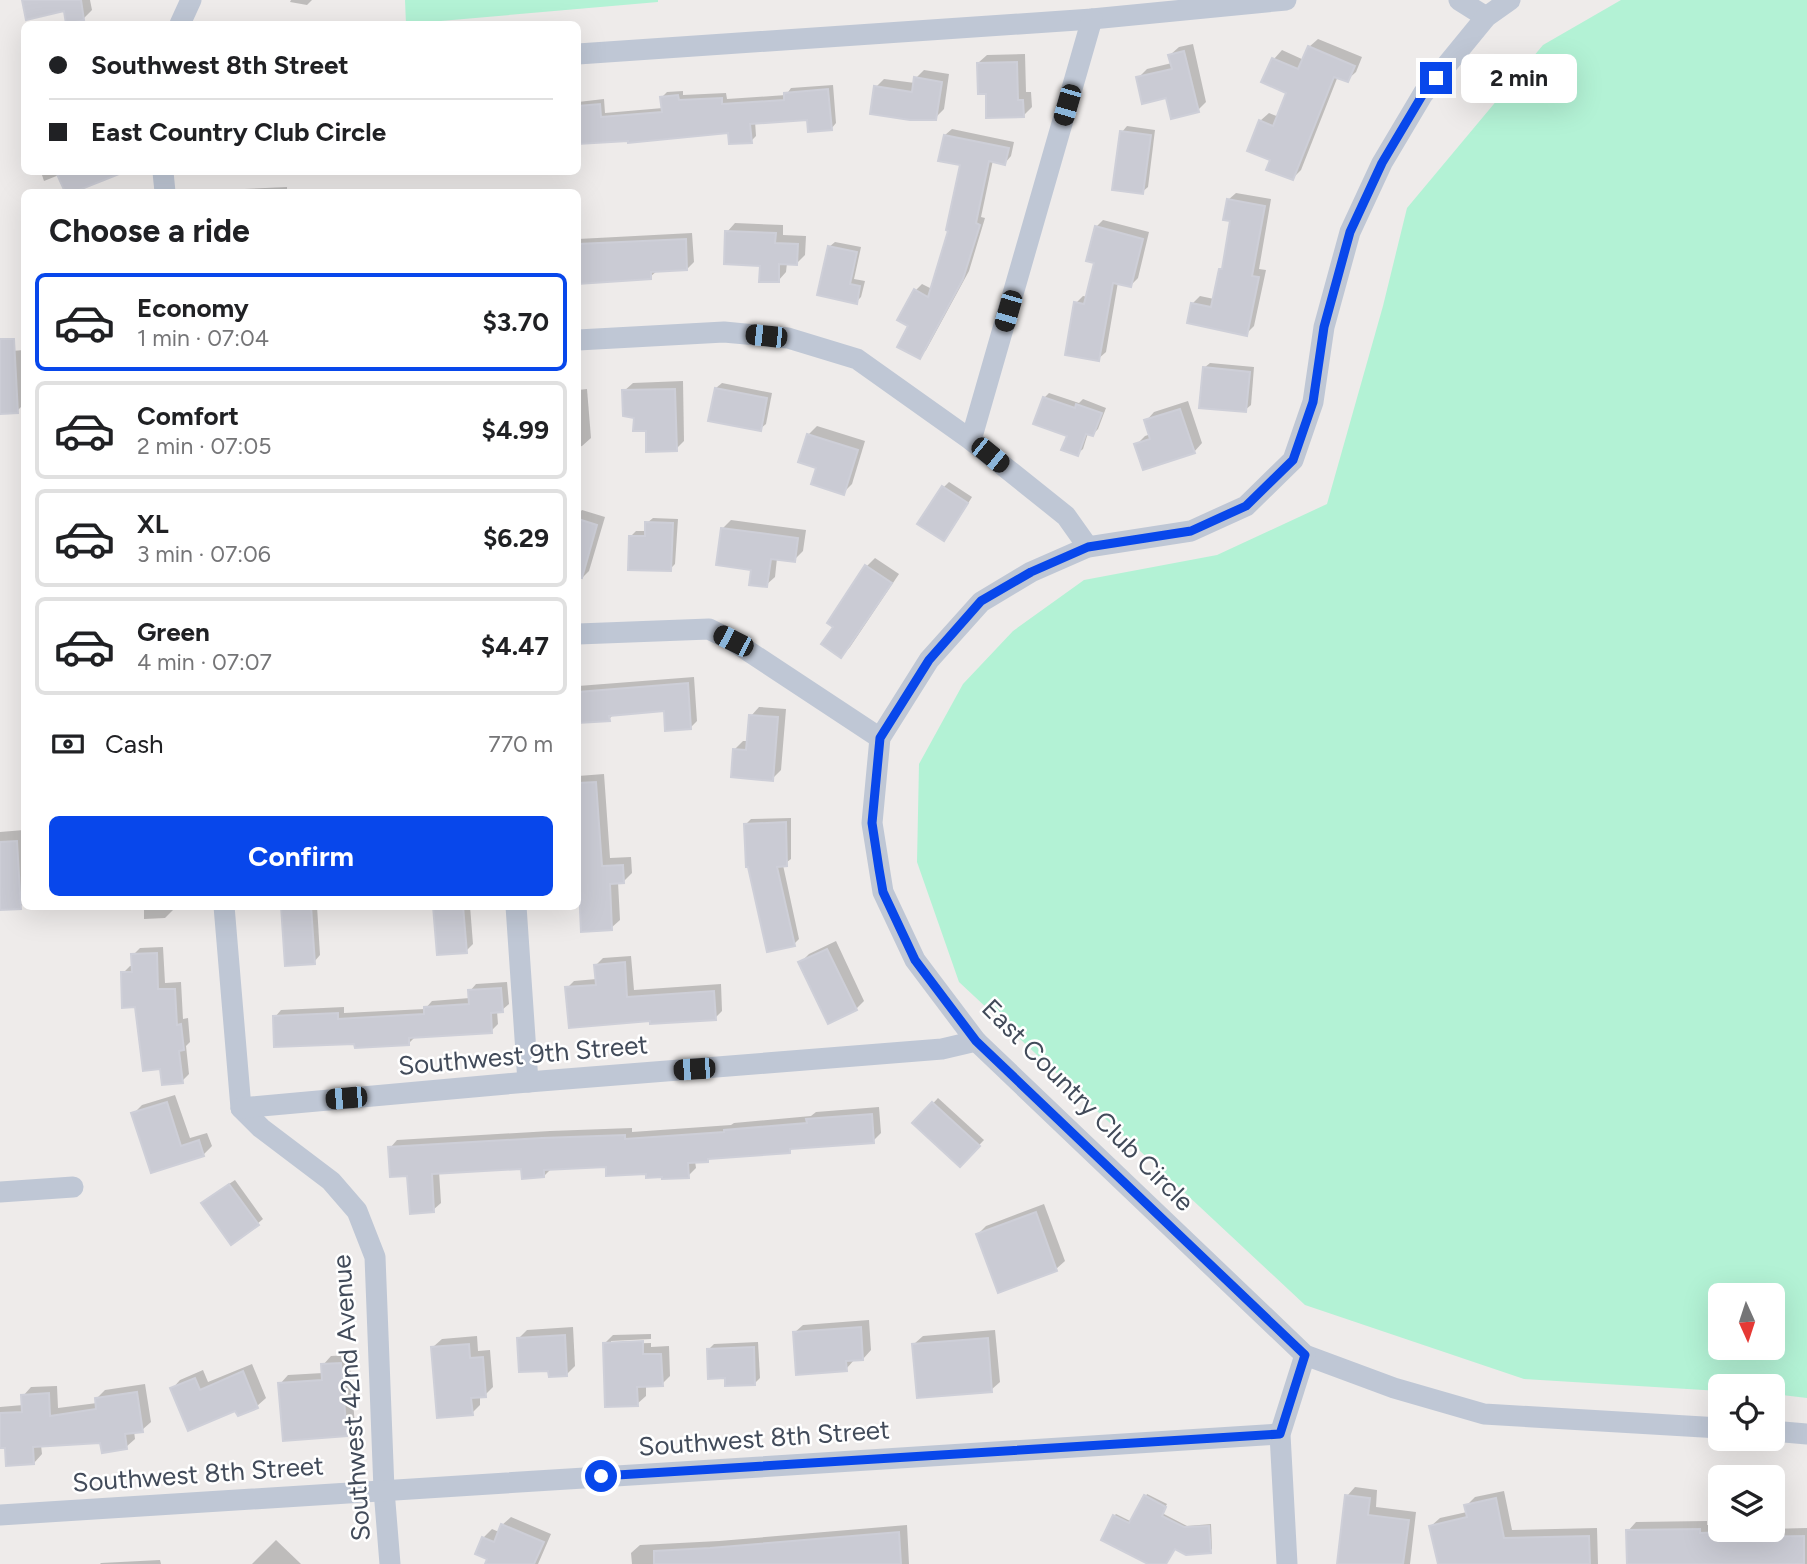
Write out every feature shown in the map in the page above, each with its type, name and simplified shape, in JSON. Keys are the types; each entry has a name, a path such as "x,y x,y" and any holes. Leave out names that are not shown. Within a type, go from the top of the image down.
{"street":[{"path":"181,21 191,0"},
{"path":"581,54 1092,19 1286,0"},
{"path":"1459,0 1486,17"},
{"name":"East Country Club Circle","path":"1510,0 1486,17 1423,94 1382,163 1350,232 1324,327 1313,402 1293,460 1246,506 1191,531 1088,547 1031,572 981,601 929,660 880,738 872,823 883,892 915,960 976,1041 1305,1355 1394,1388 1484,1414 1708,1427"},
{"path":"971,440 1092,19"},
{"path":"581,340 724,332 788,338 857,359 971,440 1066,516 1088,547"},
{"path":"581,634 709,629 733,641 880,738"},
{"path":"224,910 241,1108"},
{"path":"516,910 528,1082"},
{"name":"Southwest 9th Street","path":"241,1108 942,1049 976,1041"},
{"name":"Southwest 42nd Avenue","path":"241,1108 261,1128 331,1181 357,1211 375,1257 384,1490 390,1564"},
{"path":"0,1192 74,1187"},
{"path":"1287,1564 1280,1434 1305,1355"},
{"path":"1785,1432 1807,1434"},
{"name":"Southwest 8th Street","path":"0,1515 1280,1434"}],"green space":[{"path":"405,0 658,0 440,21 406,21"},
{"path":"1621,0 1807,0 1807,1398 1785,1395 1785,1374 1708,1374 1708,1390 1524,1379 1305,1305 959,982 917,862 919,764 963,684 1013,631 1084,580 1217,555 1327,504 1383,306 1407,208 1543,45"}],"building":[{"path":"22,0 81,0 84,20 66,21 64,11 26,20"},
{"path":"1308,46 1355,66 1348,82 1334,77 1293,180 1266,170 1270,160 1247,151 1259,120 1273,126 1286,93 1261,82 1272,58 1298,69"},
{"path":"1184,51 1199,112 1171,119 1166,98 1142,104 1136,77 1172,69 1168,55"},
{"path":"1017,62 1018,100 1023,100 1024,117 986,118 986,94 978,94 977,63"},
{"path":"914,77 942,82 936,120 910,120 870,114 874,86 912,92"},
{"path":"828,89 832,130 808,132 807,120 750,124 752,143 729,144 728,133 628,143 581,144 581,106 600,104 601,117 662,112 660,97 678,95 679,100 722,98 722,104 784,100 784,93"},
{"path":"1120,131 1151,135 1143,194 1112,190"},
{"path":"944,135 1009,148 1005,165 989,161 976,223 980,225 963,279 920,359 897,347 908,326 897,320 914,289 928,297 948,231 946,230 960,165 938,161"},
{"path":"57,175 116,175 82,189 64,189"},
{"path":"1227,199 1265,206 1252,276 1259,277 1247,336 1187,323 1191,303 1211,307 1219,269 1222,269 1230,221 1223,220"},
{"path":"1095,226 1143,239 1131,287 1113,283 1099,361 1065,355 1074,302 1084,304 1094,263 1086,261"},
{"path":"725,231 776,233 775,243 798,244 797,265 779,264 779,282 759,282 760,266 724,264"},
{"path":"686,239 687,270 651,272 651,279 581,284 581,244"},
{"path":"828,246 857,252 850,284 860,286 857,304 817,295"},
{"path":"0,339 14,339 18,413 0,414"},
{"path":"1203,367 1250,372 1246,412 1199,408"},
{"path":"715,388 767,398 761,431 708,421"},
{"path":"675,389 677,451 646,452 646,431 633,431 634,418 623,416 622,390"},
{"path":"1043,397 1075,408 1076,404 1102,413 1093,436 1086,434 1078,456 1061,450 1067,436 1033,424"},
{"path":"1180,409 1195,453 1143,470 1134,444 1150,439 1144,420"},
{"path":"807,434 858,450 844,495 811,484 816,468 798,462"},
{"path":"942,486 968,503 944,541 917,524"},
{"path":"581,520 597,525 581,578"},
{"path":"645,522 673,523 671,571 628,570 629,536 645,536"},
{"path":"721,528 798,538 795,562 771,559 767,587 749,585 751,570 716,565"},
{"path":"865,565 892,583 841,658 821,644 833,627 827,623"},
{"path":"688,683 691,729 665,731 664,711 609,716 610,721 581,723 581,692"},
{"path":"749,715 778,717 773,781 731,777 733,749 746,750"},
{"path":"596,782 602,866 623,865 624,883 610,884 612,930 581,932 581,783"},
{"path":"786,822 787,866 777,867 795,946 767,952 746,867 744,824"},
{"path":"17,841 21,909 0,910 0,842"},
{"path":"281,910 311,910 315,964 285,966"},
{"path":"433,910 463,910 467,953 437,955"},
{"path":"827,949 857,1010 828,1024 798,962"},
{"path":"157,953 158,989 175,989 177,1025 181,1024 184,1050 179,1051 183,1083 162,1085 160,1069 143,1071 135,1007 122,1008 121,972 132,972 131,954"},
{"path":"625,962 627,997 714,991 716,1020 650,1024 650,1021 569,1028 565,987 596,985 594,965"},
{"path":"501,988 503,1012 491,1013 492,1033 409,1038 409,1045 355,1048 354,1044 274,1047 273,1016 338,1013 338,1019 424,1014 424,1007 469,1004 468,990"},
{"path":"167,1102 181,1146 199,1140 204,1156 151,1173 131,1113"},
{"path":"932,1102 980,1146 960,1167 912,1123"},
{"path":"872,1114 874,1143 708,1159 708,1162 688,1163 689,1178 646,1178 646,1174 606,1176 606,1167 544,1170 544,1177 522,1179 521,1169 432,1174 434,1212 410,1214 407,1176 390,1177 388,1147 625,1135 625,1139 724,1132 807,1123 806,1119"},
{"path":"229,1184 259,1225 231,1245 201,1203"},
{"path":"1036,1212 1057,1271 998,1293 976,1234"},
{"path":"861,1327 863,1360 846,1361 847,1371 796,1375 793,1332"},
{"path":"565,1335 567,1376 549,1377 548,1371 519,1372 517,1338"},
{"path":"988,1338 992,1392 917,1398 912,1344"},
{"path":"643,1341 643,1354 661,1354 663,1386 637,1387 638,1406 605,1407 603,1343"},
{"path":"469,1344 470,1358 483,1357 486,1397 471,1398 473,1415 437,1418 431,1347"},
{"path":"754,1347 755,1385 725,1386 725,1378 708,1379 707,1349"},
{"path":"341,1363 347,1436 283,1441 278,1383 322,1380 321,1364"},
{"path":"243,1371 258,1408 238,1416 235,1411 188,1431 170,1388 195,1378 200,1390"},
{"path":"137,1392 143,1432 125,1434 127,1449 102,1453 100,1443 33,1447 34,1464 6,1466 5,1448 0,1448 0,1413 22,1412 21,1395 49,1393 50,1416 96,1409 95,1398"},
{"path":"1144,1495 1166,1507 1162,1516 1184,1527 1209,1526 1211,1553 1186,1555 1175,1549 1166,1564 1148,1564 1101,1540 1113,1515 1129,1523"},
{"path":"1345,1495 1370,1498 1368,1515 1409,1520 1403,1564 1337,1564"},
{"path":"1496,1498 1504,1538 1589,1536 1590,1564 1438,1564 1429,1526 1467,1517 1464,1505"},
{"path":"501,1524 544,1542 534,1564 485,1564 487,1559 475,1554 482,1537 494,1542"},
{"path":"1700,1529 1700,1533 1708,1533 1708,1542 1785,1542 1785,1536 1804,1536 1804,1564 1627,1564 1626,1530"},
{"path":"899,1532 901,1564 654,1564 654,1551"}],"route":[{"path":"601,1476 1280,1434 1305,1355 976,1041 915,960 883,892 879,869 872,823 880,738 929,660 981,601 1031,572 1088,547 1191,531 1246,506 1293,460 1313,402 1324,327 1350,232 1382,163 1423,94 1436,78"}]}
